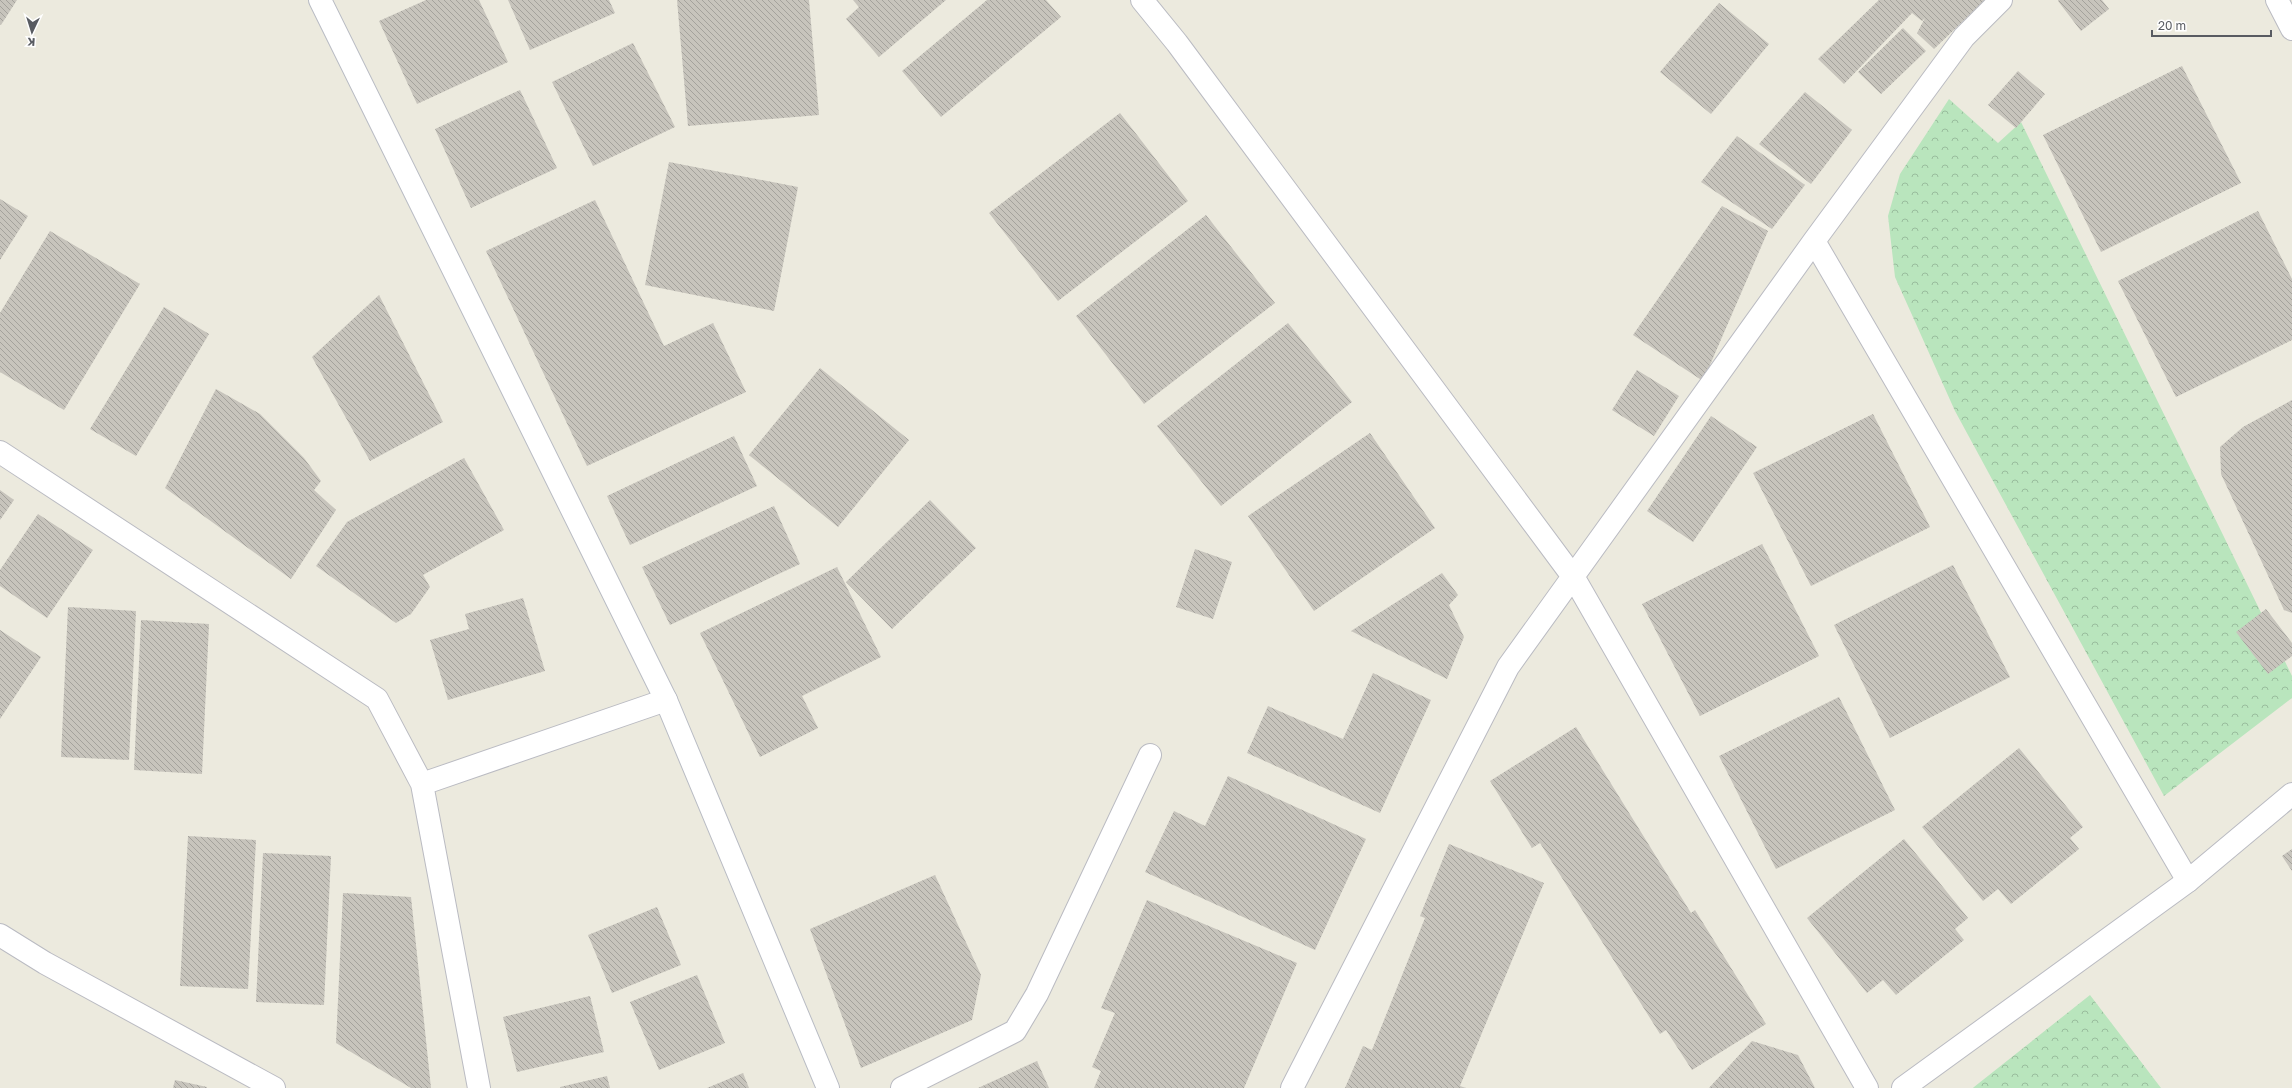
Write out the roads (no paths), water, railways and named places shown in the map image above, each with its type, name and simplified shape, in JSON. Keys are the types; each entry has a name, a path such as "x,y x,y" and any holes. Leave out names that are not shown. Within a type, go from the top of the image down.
{"street":[{"path":"320,0 666,700 828,1088"},
{"path":"1142,0 1177,43 1574,578 1867,1088"},
{"path":"1292,1088 1508,668 1574,578 1814,241 1964,38 2001,0"},
{"path":"2277,0 2292,29"},
{"path":"1814,241 2188,882"},
{"path":"0,452 377,699 422,784 479,1088"},
{"path":"422,784 666,700"},
{"path":"902,1088 1015,1031 1037,994 1150,755"},
{"path":"1903,1088 2188,882 2292,794"},
{"path":"0,935 45,963 274,1088"}]}
